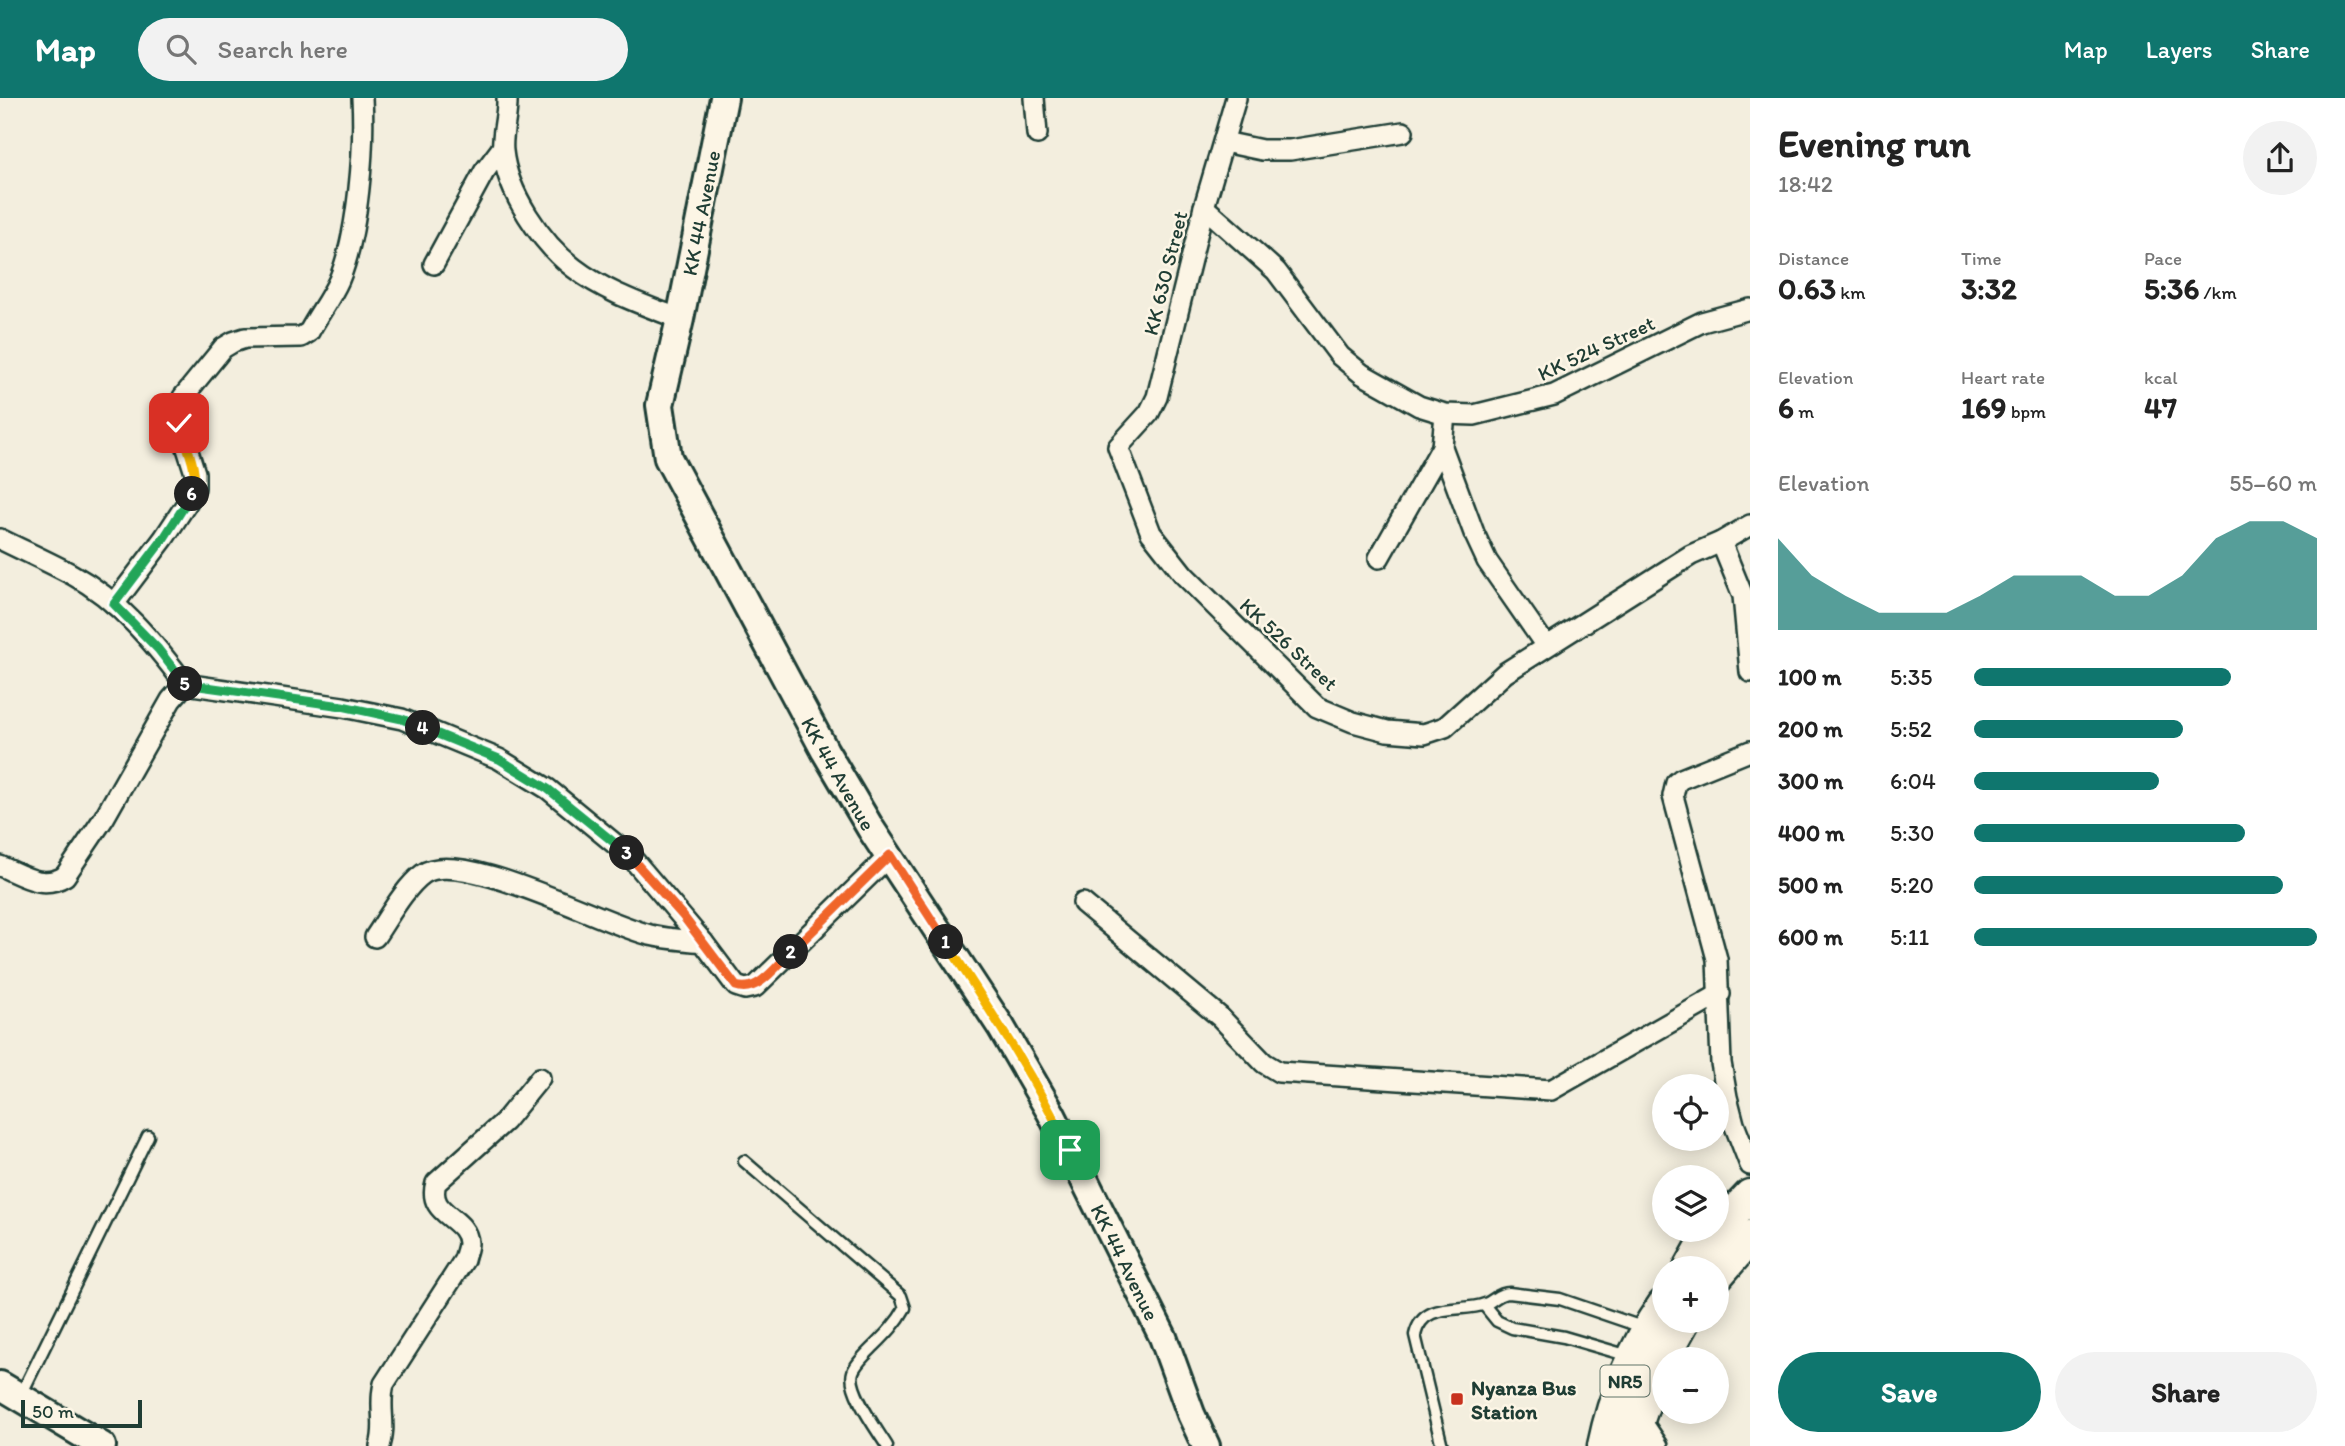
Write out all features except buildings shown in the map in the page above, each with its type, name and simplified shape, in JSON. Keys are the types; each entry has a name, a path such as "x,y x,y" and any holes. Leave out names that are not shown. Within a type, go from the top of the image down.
{"highway":[{"path":"1697,1256 1704,1244 1750,1196"},
{"path":"1729,1261 1750,1237"},
{"name":"NR5","path":"1616,1432 1661,1333"}],"main road":[{"name":"KK 44 Avenue","path":"724,98 660,405 668,458 825,751 871,829 1001,1027 1051,1113 1163,1337 1191,1414 1206,1446"},
{"path":"5,1389 102,1446"}],"street":[{"path":"114,604 164,538 194,488 194,473 179,423 183,397 223,348 233,342 245,338 301,337 309,332 339,281 351,240 360,174 362,98"},
{"path":"507,98 508,110 502,148 509,179 526,213 549,243 573,267 613,291 680,319"},
{"path":"1034,98 1037,134"},
{"name":"KK 630 Street","path":"1118,447 1149,413 1157,397 1204,207 1236,98"},
{"path":"1224,142 1262,150 1290,150 1403,132"},
{"path":"434,264 484,172 502,148"},
{"name":"KK 524 Street","path":"1204,207 1276,271 1340,356 1362,373 1419,406 1445,414 1475,415 1554,396 1702,322 1750,309"},
{"path":"1445,414 1443,447 1470,522 1488,561 1546,646"},
{"name":"KK 526 Street","path":"1118,447 1151,533 1184,575 1317,706 1353,722 1387,731 1424,734 1445,727 1506,673 1546,646 1691,555 1750,525"},
{"path":"1380,558 1443,447"},
{"path":"0,539 75,576 114,604 158,649 185,684 342,706 402,719 499,759 548,789 631,857 703,942 736,986 745,989 755,987 890,855"},
{"path":"1721,542 1743,596 1750,672"},
{"path":"0,866 44,883 55,882 65,876 104,818 171,700 185,684"},
{"path":"1750,751 1681,779 1673,789 1676,811 1717,959 1721,1063 1734,1124 1750,1165"},
{"path":"374,937 424,873 440,867 512,883 651,936 703,942"},
{"path":"1083,903 1220,1017 1264,1063 1279,1072 1551,1090 1720,994"},
{"path":"380,1446 384,1430 380,1399 384,1384 464,1260 468,1243 463,1230 435,1203 436,1183 505,1121 540,1078"},
{"path":"1616,1432 1658,1446"}],"lane":[{"path":"5,1389 148,1136"},
{"path":"744,1161 901,1296 905,1308 899,1321 865,1355 853,1373 860,1401 887,1446"},
{"path":"1442,1446 1415,1335 1417,1325 1422,1319 1445,1308 1485,1305 1503,1293 1533,1294 1560,1299 1652,1323"},
{"path":"1485,1305 1497,1321 1512,1328 1564,1337 1647,1361"}],"place":[{"name":"Nyanza Bus Station","path":"1457,1399"}],"route":[{"path":"179,423 194,473 194,488 164,538 114,604 158,649 185,684 342,706 402,719 499,759 548,789 631,857 683,916 736,986 745,989 755,987 890,855 1001,1027 1070,1150"}]}
